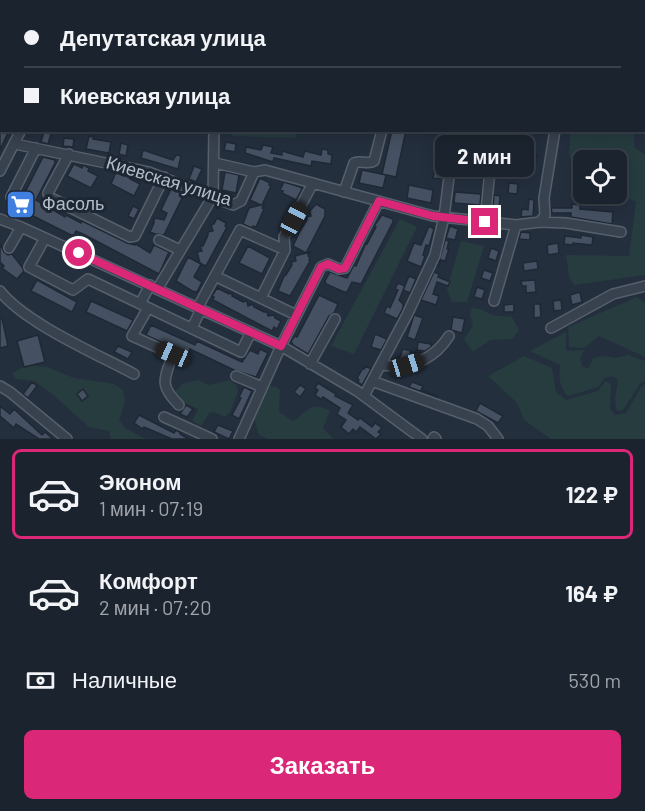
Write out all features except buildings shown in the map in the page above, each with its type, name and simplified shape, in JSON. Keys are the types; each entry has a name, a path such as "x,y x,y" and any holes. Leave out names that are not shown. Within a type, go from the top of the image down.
{"street":[{"path":"0,171 20,132"},
{"path":"183,359 132,336 154,287 213,196 214,132"},
{"path":"344,192 354,162 359,160 371,163 374,161 381,132"},
{"path":"364,396 407,315 435,255 444,217 454,132"},
{"path":"485,222 494,132"},
{"path":"540,222 545,214 544,198 555,132"},
{"name":"Киевская улица","path":"15,144 150,172 233,205 241,201 254,172 265,170 433,216 516,225 540,222 566,223 621,232"},
{"path":"11,197 36,148"},
{"path":"69,154 48,194 49,197 130,237 135,236 164,177"},
{"path":"215,163 254,172"},
{"path":"261,298 285,250 284,237 313,183"},
{"path":"239,439 281,346 321,267 328,264 339,269 345,268 379,201"},
{"path":"0,219 281,346 364,396 422,439"},
{"path":"494,301 516,225"},
{"path":"9,248 21,227"},
{"path":"192,328 215,276 240,230 285,250"},
{"path":"45,238 29,267 73,290 88,279 96,261"},
{"path":"159,240 180,250"},
{"path":"215,276 296,315"},
{"path":"88,279 241,352 250,332"},
{"path":"551,328 614,294 645,286"},
{"path":"0,291 9,303 54,331 134,374"},
{"path":"310,364 335,319"},
{"path":"381,365 407,365 420,361 441,349 449,336"},
{"path":"173,354 164,379 167,393 179,405"},
{"path":"236,376 262,387"},
{"path":"372,381 477,419 488,426 498,439"},
{"path":"0,386 67,439"},
{"path":"164,417 212,439"}],"green space":[{"path":"231,132 296,132 296,138 232,136"},
{"path":"571,132 634,132 634,147 645,155 645,275 574,285 569,276 566,255 629,256 636,202 627,198 627,150 573,150 573,170 569,152"},
{"path":"400,219 417,227 354,354 331,346"},
{"path":"461,241 484,246 467,302 452,302 447,289"},
{"path":"637,297 645,303 645,357 599,336 584,348 569,347 568,327"},
{"path":"472,308 492,315 512,317 519,330 512,339 490,340 473,352 464,339 473,326 470,314"},
{"path":"566,332 566,351 584,350 580,358 582,366 588,369 593,358 605,356 615,358 628,355 645,361 645,381 640,384 623,410 617,411 615,400 618,380 612,376 605,378 598,387 568,396 561,386 560,365 530,351"},
{"path":"524,356 552,368 556,392 566,400 598,391 605,381 611,384 610,409 615,415 626,413 645,384 645,439 551,439 524,420 517,403 488,376"},
{"path":"28,365 47,367 74,378 114,384 123,390 125,402 119,420 125,428 146,439 111,439 109,431 89,427 34,381 16,379 12,373"},
{"path":"198,380 208,385 229,380 236,385 238,391 230,412 225,417 214,412 209,413 201,426 192,421 198,409 175,396 175,391 182,384"},
{"path":"267,386 280,390 279,412 293,421 310,408 318,407 330,411 323,428 334,439 268,439 258,434 254,416"}],"place":[{"name":"Фасоль","path":"21,204"}],"route":[{"path":"79,253 281,346 321,267 328,264 339,269 345,268 379,201 433,216 485,222"}]}
